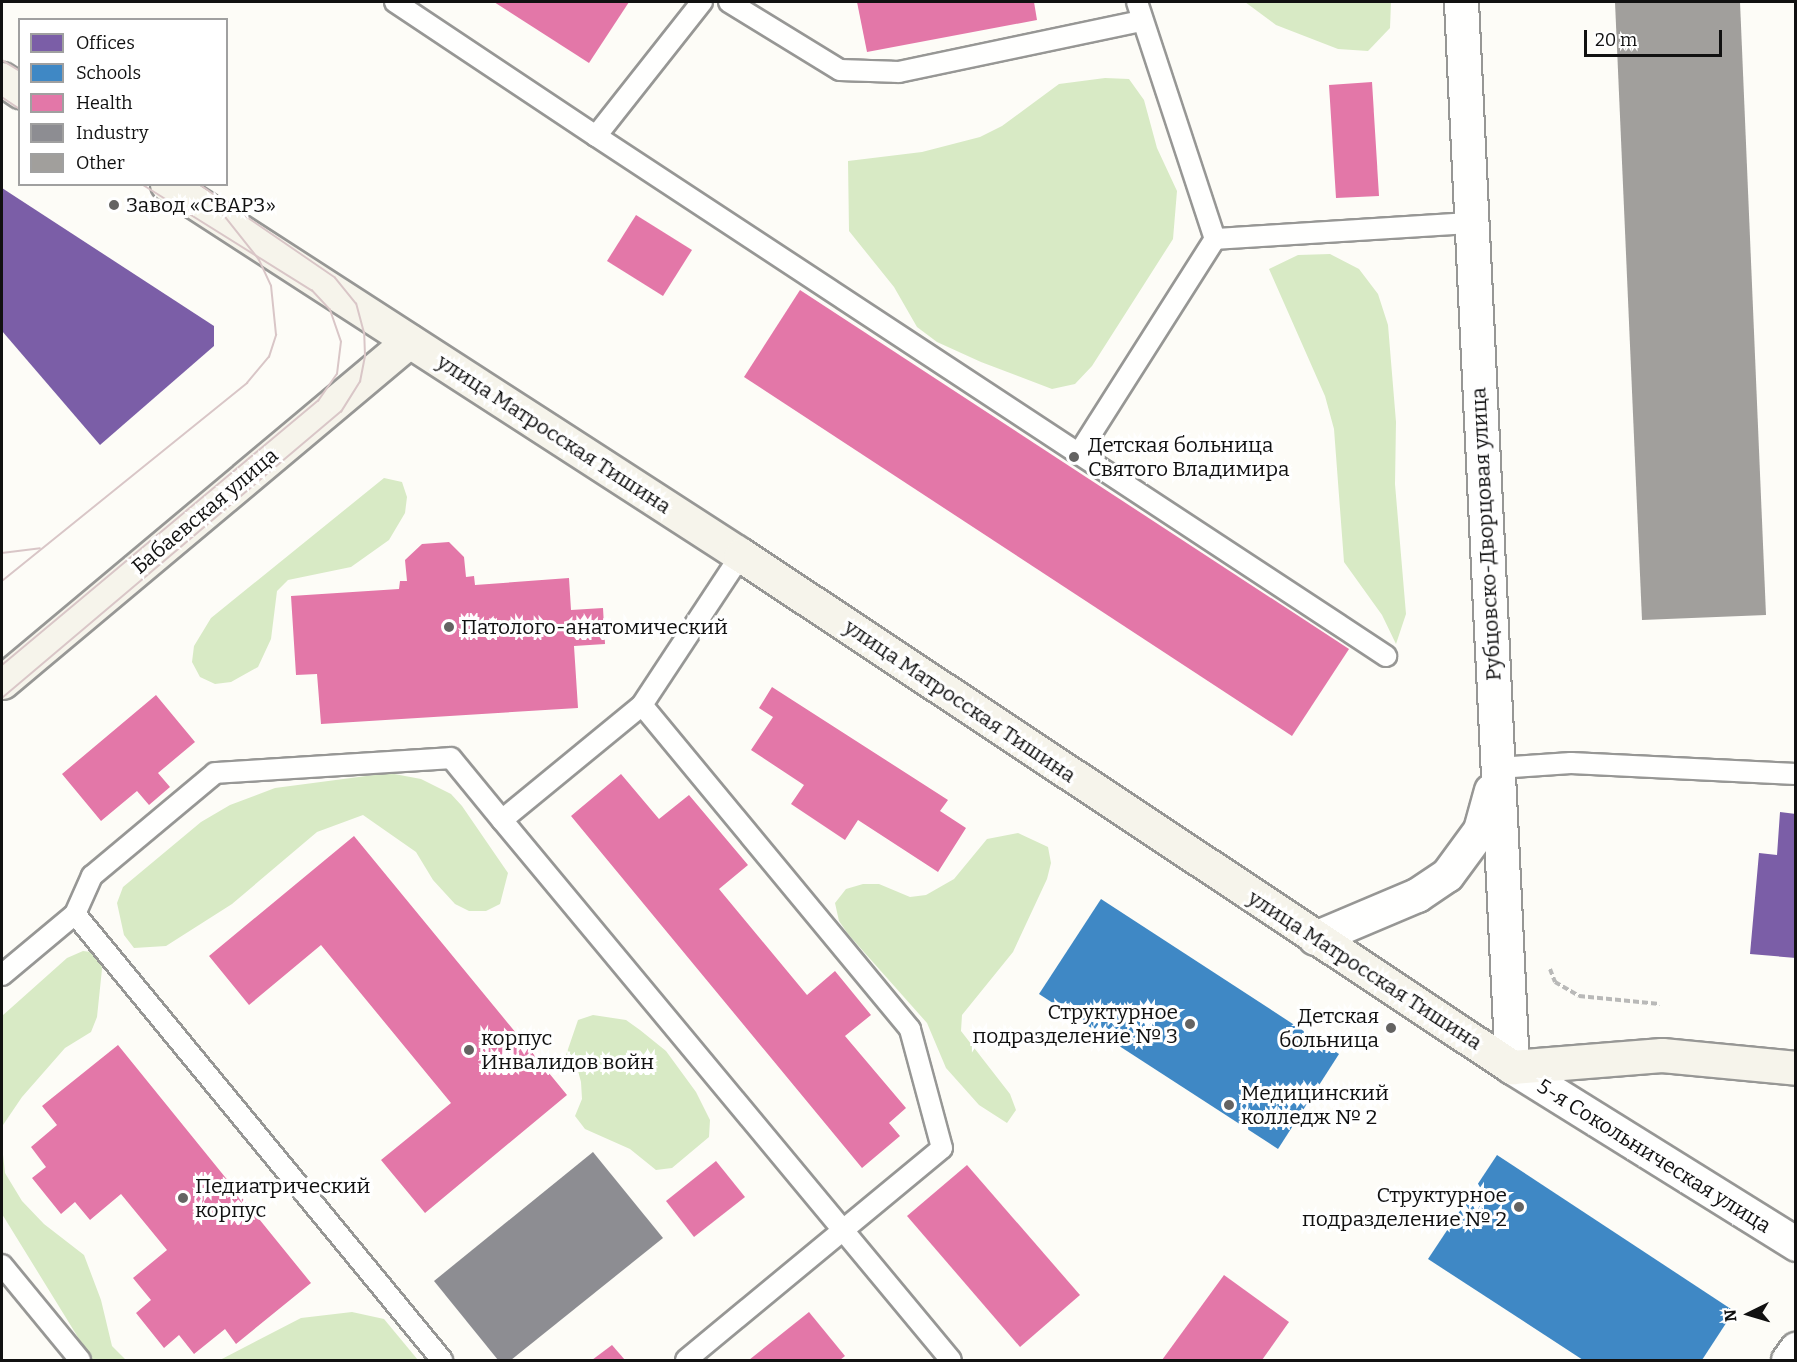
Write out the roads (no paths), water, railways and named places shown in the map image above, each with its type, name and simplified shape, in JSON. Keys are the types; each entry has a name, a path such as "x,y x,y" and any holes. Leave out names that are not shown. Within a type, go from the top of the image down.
{"street":[{"name":"Рубцовско-Дворцовая улица","path":"1461,2 1512,1067"},
{"path":"2,79 18,90"},
{"name":"улица Матросская Тишина","path":"170,186 741,555 1512,1067"},
{"name":"Бабаевская улица","path":"2,682 409,341"},
{"path":"1315,938 1417,895 1447,875 1480,830 1498,768"},
{"path":"1512,1067 1662,1055 1796,1068"},
{"name":"5-я Сокольническая улица","path":"1512,1067 1796,1244"},
{"path":"1788,1360 1796,1350"}],"lane":[{"path":"395,2 1386,656"},
{"path":"596,136 702,2"},
{"path":"729,2 840,70 898,72 1141,21"},
{"path":"1137,2 1141,21 1215,239"},
{"path":"1215,239 1472,223"},
{"path":"1079,453 1215,239"},
{"path":"502,820 642,705 741,555"},
{"path":"642,705 910,1029 942,1148 686,1360"},
{"path":"2,975 75,914 92,876 214,773 451,758 951,1360"},
{"path":"1498,768 1571,763 1796,774"},
{"path":"75,914 442,1360"},
{"path":"2,1265 80,1360"}],"tram line":[{"path":"2,60 18,70"},
{"path":"2,97 18,108"},
{"path":"2,665 318,401 337,374 341,342 330,310 312,291 144,186"},
{"path":"2,698 341,412 360,382 365,356 364,333 356,304 335,278 201,186"},
{"path":"2,581 247,383 269,357 276,335 271,286 259,260 209,197"},
{"path":"2,553 40,548"}],"place":[{"name":"Завод «СВАРЗ»","path":"114,205"},
{"name":"Детская больница Святого Владимира","path":"1074,457"},
{"name":"Патолого-анатомический","path":"449,627"},
{"name":"Структурное подразделение № 3","path":"1190,1024"},
{"name":"Детская больница","path":"1391,1028"},
{"name":"корпус Инвалидов войн","path":"469,1050"},
{"name":"Медицинский колледж № 2","path":"1229,1105"},
{"name":"Педиатрический корпус","path":"183,1198"},
{"name":"Структурное подразделение № 2","path":"1519,1207"}]}
